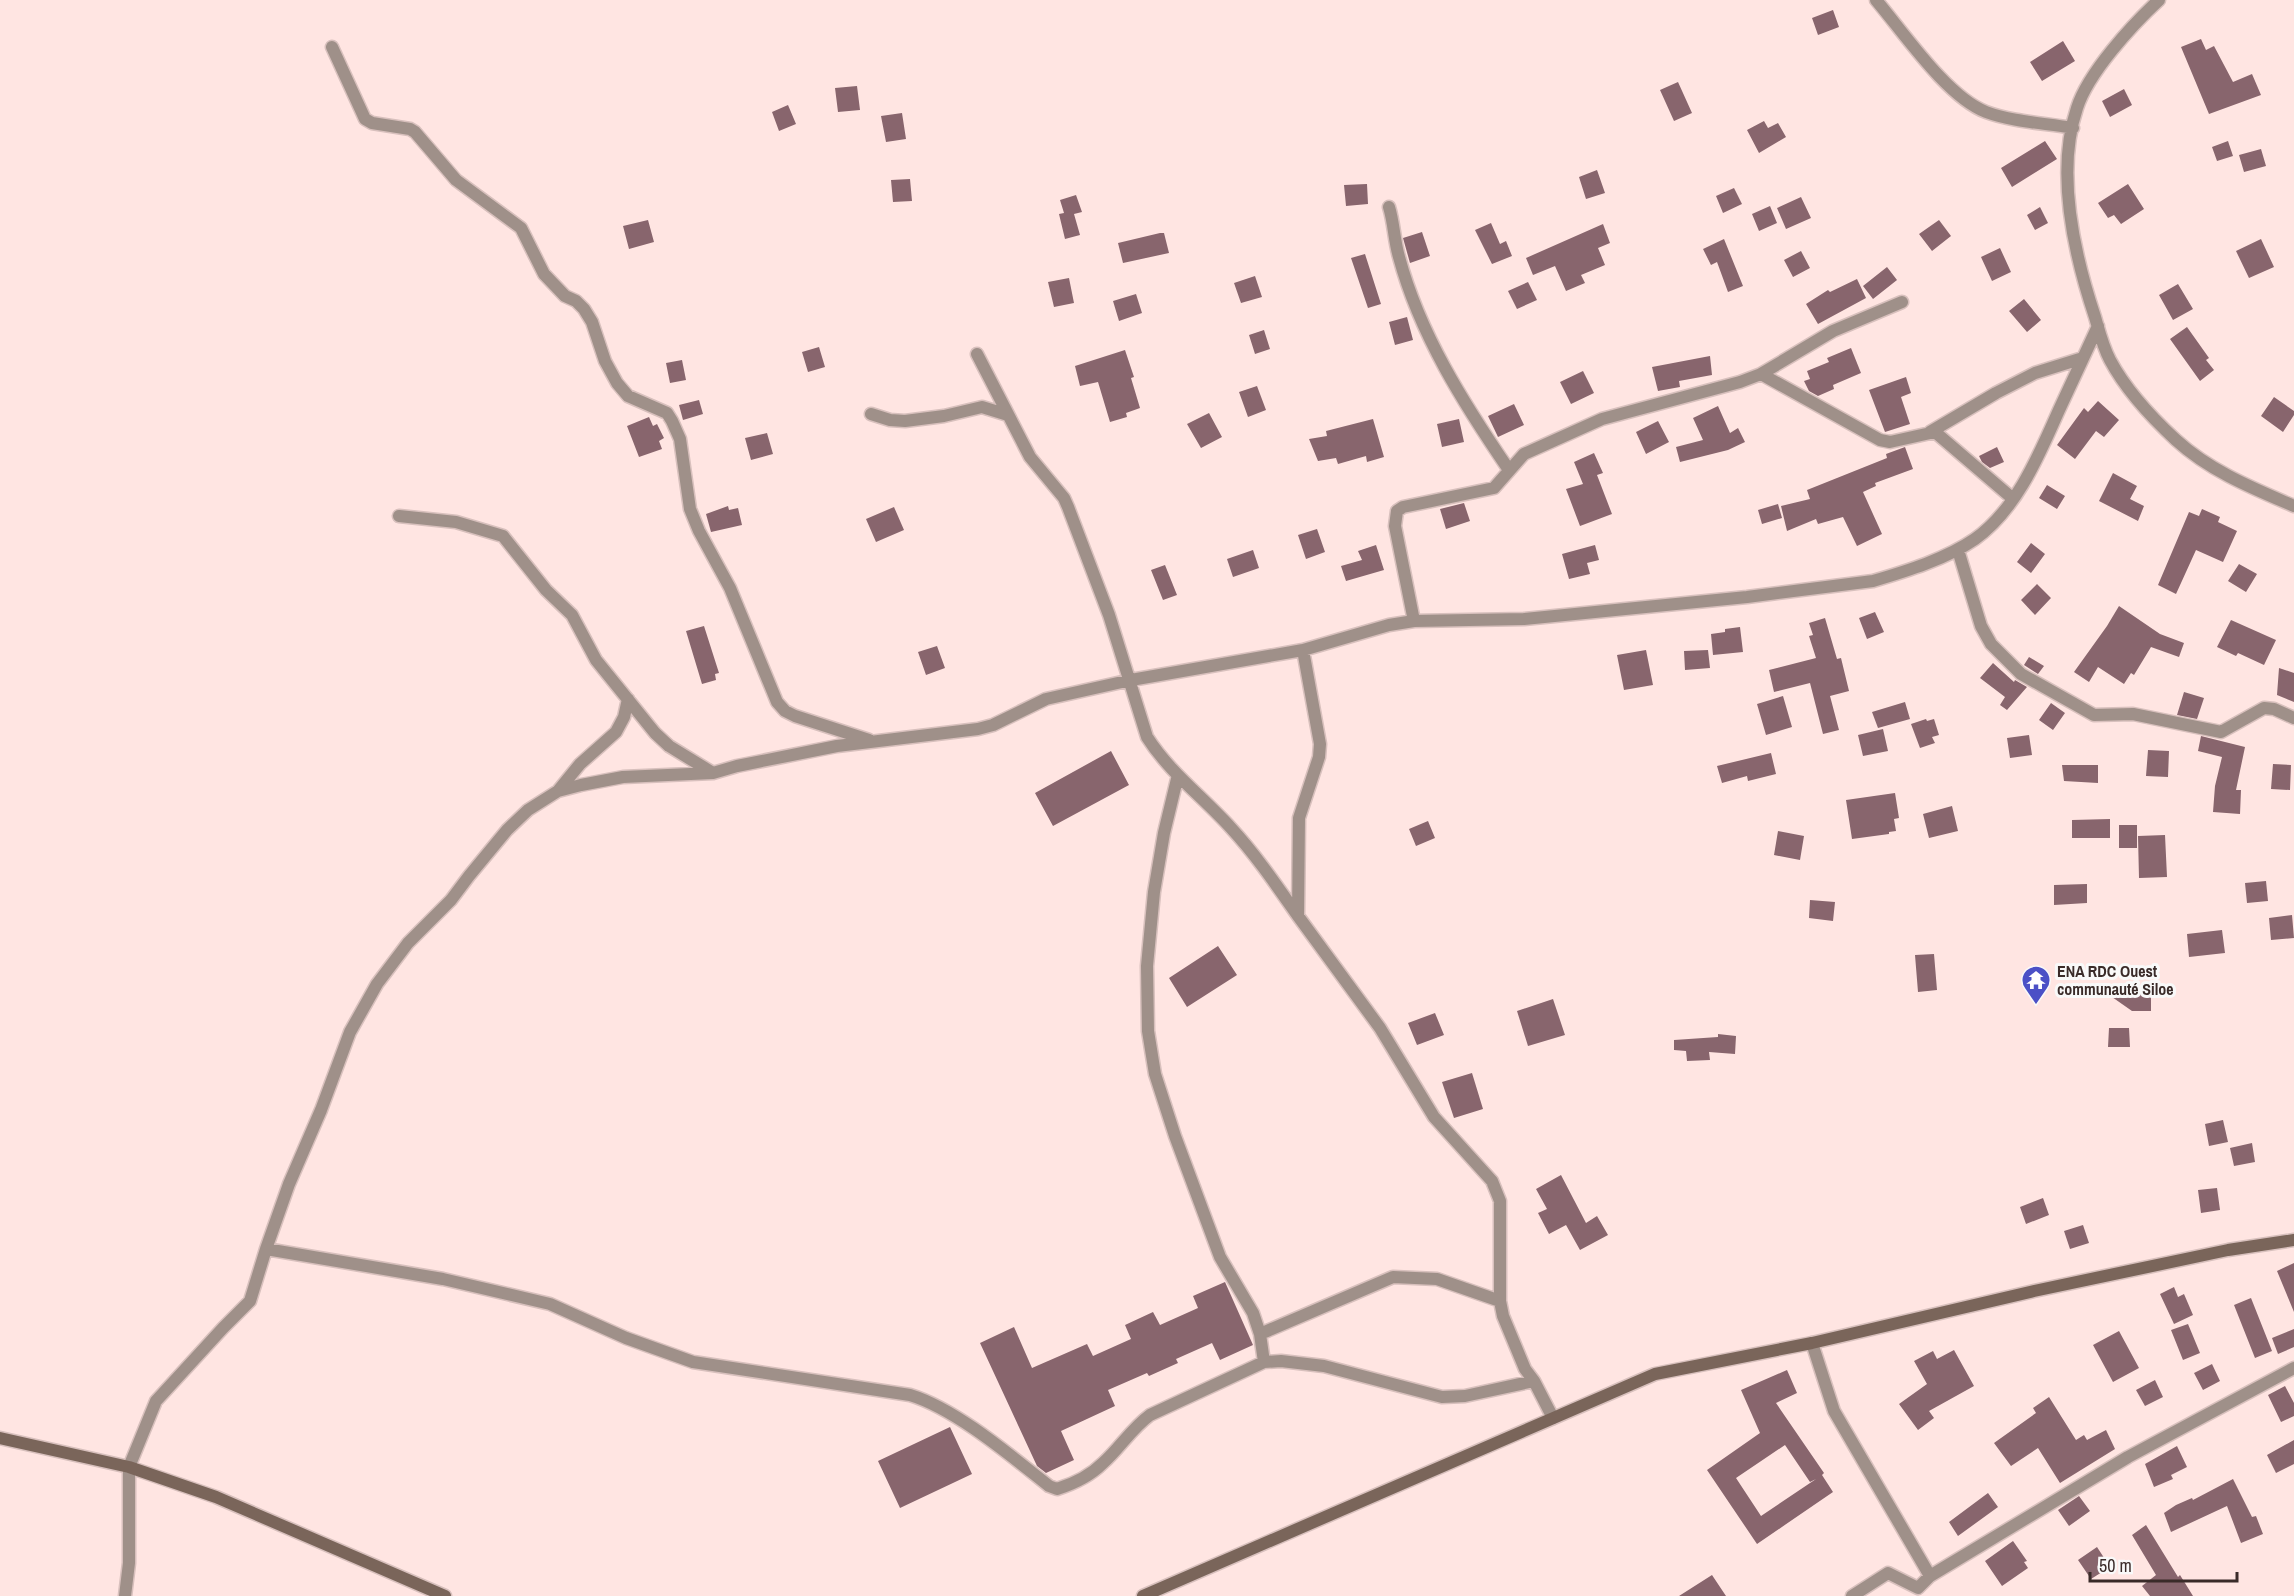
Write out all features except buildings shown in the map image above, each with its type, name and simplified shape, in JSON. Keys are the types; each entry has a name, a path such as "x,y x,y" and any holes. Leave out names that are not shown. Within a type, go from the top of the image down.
{"main road":[{"path":"1143,1596 1655,1374 1812,1343 2034,1291 2228,1250 2294,1240"},
{"path":"0,1438 129,1467 243,1507 446,1596"}],"street":[{"path":"1876,0 1945,81 1968,103 1986,112 2007,118 2073,128"},
{"path":"2158,0 2143,14 2102,63 2077,108 2068,161 2070,222 2078,262 2109,358 2123,381 2151,415 2177,441 2206,464 2229,477 2294,506"},
{"path":"332,47 360,113 365,119 372,123 410,129 415,132 456,180 521,228 544,274 565,296 576,301 584,309 592,322 605,361 617,383 628,396 666,413 672,421 680,439 690,509 699,531 730,588 777,702 785,711 795,716 873,741"},
{"path":"1389,207 1398,256 1431,342 1473,417 1509,470"},
{"path":"1414,621 1395,526 1397,511 1403,507 1494,488 1524,454 1602,419 1740,382 1761,374 1833,331 1902,302"},
{"path":"558,791 623,777 713,773 825,748 978,729 993,725 1046,699 1131,680 1303,650 1367,630 1414,621 1524,619 1770,594 1873,580 1958,550 1996,520 2033,468 2098,326"},
{"path":"978,354 1030,457 1064,498 1068,507 1109,615 1147,736 1178,775 1248,847 1380,1028 1434,1117 1492,1181 1500,1201 1500,1301 1503,1316 1525,1369 1534,1381 1553,1418"},
{"path":"1761,374 1880,440 1890,442 1930,432 2035,373 2083,358"},
{"path":"871,414 890,420 905,421 944,416 982,407 1008,415"},
{"path":"1930,432 1940,435 2012,498"},
{"path":"399,516 428,517 456,522 503,536 546,591 572,615 596,660 655,733 669,746 713,773"},
{"path":"1958,550 1978,617 1991,644 2021,674 2094,715 2133,714 2216,732 2226,730 2269,707 2294,718"},
{"path":"1298,916 1299,818 1319,757 1320,744 1303,650"},
{"path":"125,1596 129,1563 129,1467 156,1401 250,1301 266,1249 350,1032 377,984 408,942 451,900 507,830 528,810 558,791 580,764 616,732 624,717 628,699"},
{"path":"1178,775 1164,833 1154,892 1146,966 1148,1031 1155,1074 1198,1203 1220,1257 1253,1313 1260,1334 1264,1362"},
{"path":"266,1249 443,1279 550,1304 626,1338 693,1362 926,1399 986,1437 1049,1486 1057,1489 1069,1485 1102,1464 1138,1424 1150,1415 1264,1362 1281,1361 1324,1366 1442,1397 1465,1396 1534,1381"},
{"path":"1260,1334 1393,1277 1437,1279 1500,1301"},
{"path":"1812,1343 1834,1411 1930,1576"},
{"path":"1852,1596 1888,1573 1919,1592 1930,1576 2128,1457 2294,1368"}],"place":[{"name":"ENA RDC Ouest communauté Siloe","path":"2036,1006"}]}
